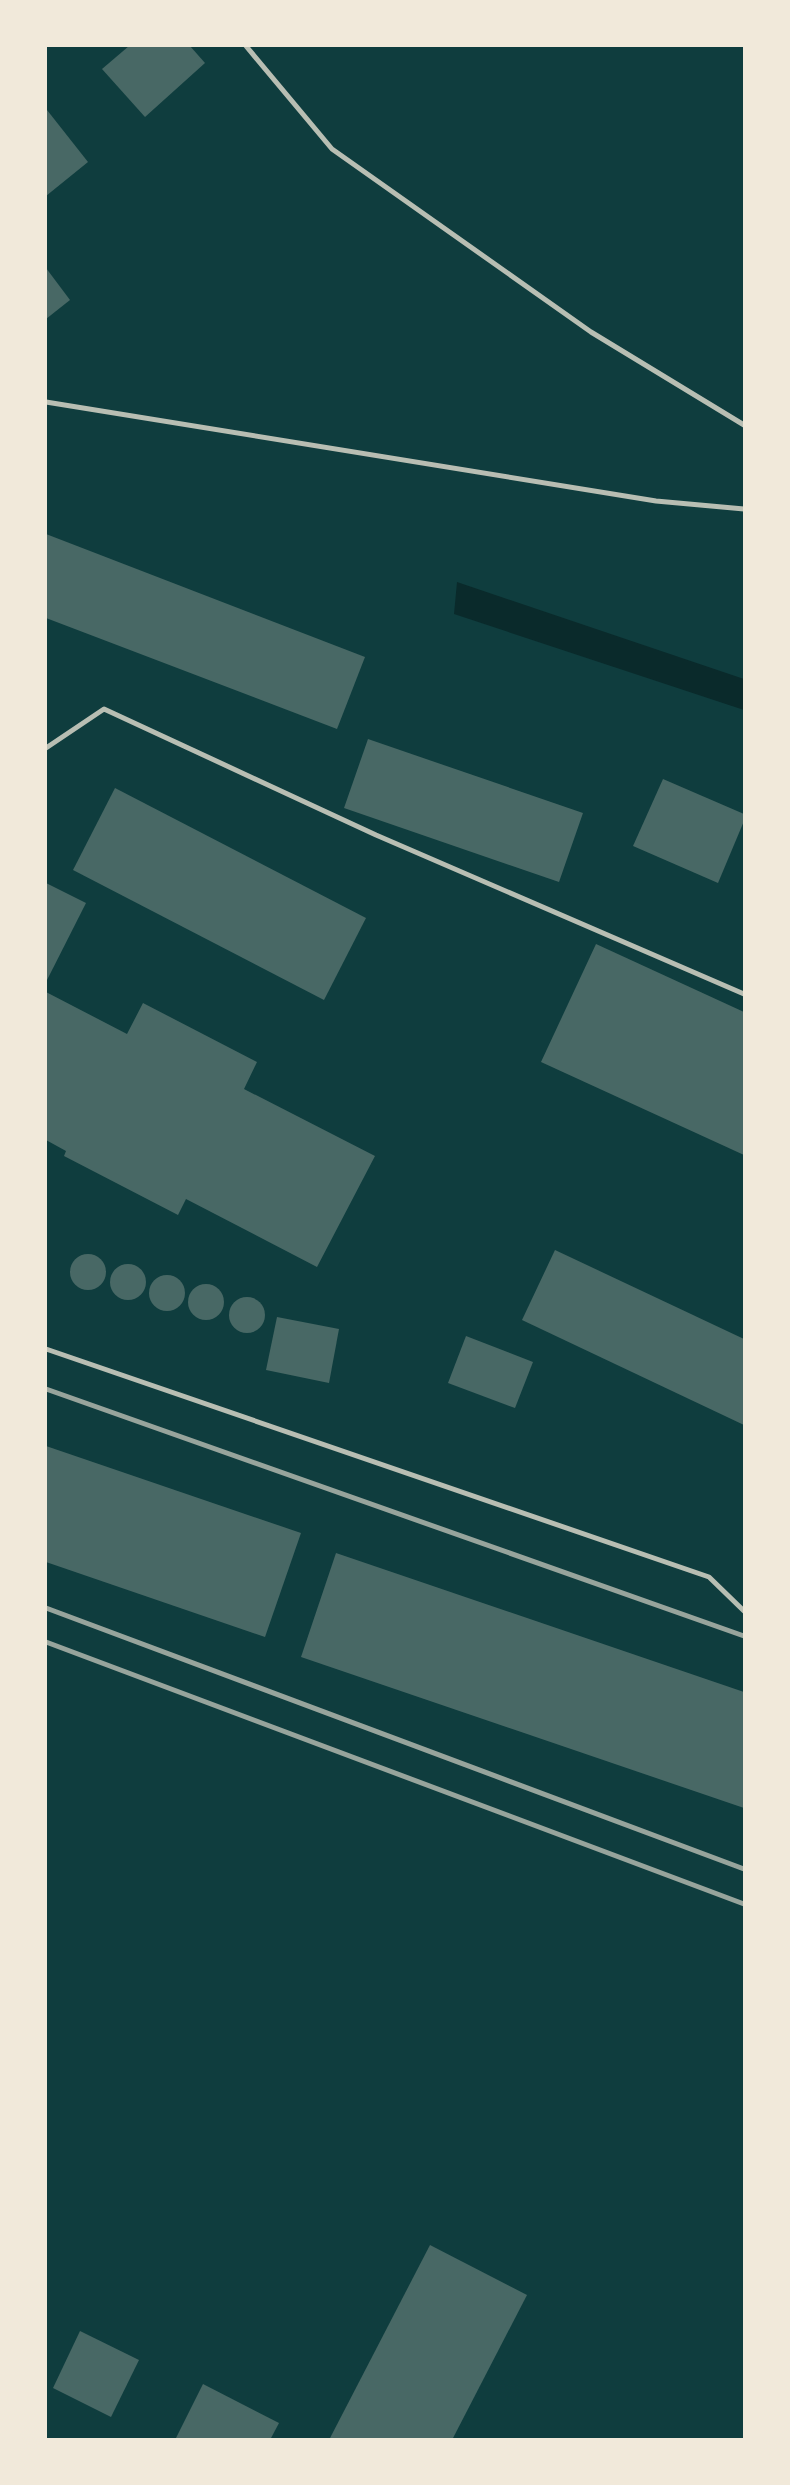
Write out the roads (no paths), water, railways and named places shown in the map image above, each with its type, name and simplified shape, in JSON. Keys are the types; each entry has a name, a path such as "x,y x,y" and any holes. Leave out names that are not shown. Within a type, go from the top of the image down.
{"lane":[{"path":"246,46 332,149 591,332 744,425"},
{"path":"46,402 656,501 744,509"},
{"path":"46,748 104,709 376,835 744,994"},
{"path":"46,1349 709,1577 744,1611"}],"water":[{"path":"457,582 744,679 744,710 454,614"}],"railway":[{"path":"46,1389 744,1636"},
{"path":"46,1608 744,1869"},
{"path":"46,1642 744,1904"}]}
